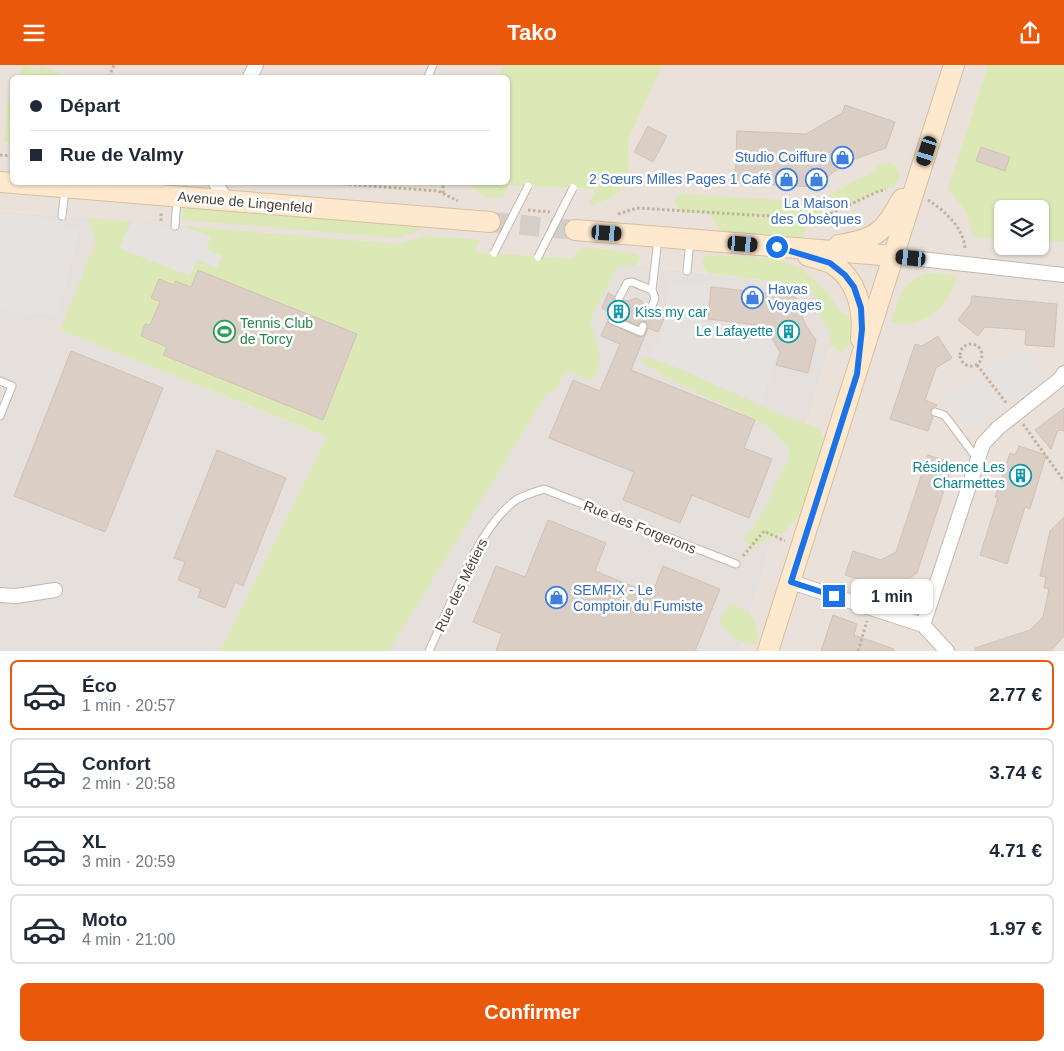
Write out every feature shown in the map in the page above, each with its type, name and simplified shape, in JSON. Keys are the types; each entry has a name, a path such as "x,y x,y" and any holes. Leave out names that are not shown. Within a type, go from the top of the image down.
{"street":[{"path":"768,651 894,257 910,194 927,151 954,65"},
{"name":"Avenue de Lingenfeld","path":"40,185 490,222"},
{"path":"217,185 226,201"},
{"path":"777,247 840,245 867,240 880,234 910,194"},
{"path":"575,230 894,257 1064,275"},
{"path":"777,247 830,263 845,275 854,287 861,308 862,329 857,374"},
{"path":"923,625 978,461 988,437 1060,379 1064,373"},
{"path":"791,582 923,625 947,651"},
{"path":"0,595 16,596 55,590"}],"lane":[{"path":"494,253 528,186"},
{"path":"62,216 66,187"},
{"path":"538,257 573,188"},
{"path":"175,226 178,197"},
{"path":"650,311 655,298 652,290 658,237"},
{"path":"687,271 690,239"},
{"path":"619,298 627,283 632,282 652,290"},
{"path":"612,317 642,329"},
{"path":"0,381 12,386 0,416"},
{"path":"935,412 944,415 978,461"},
{"name":"Rue des Forgerons","path":"544,489 736,564"},
{"name":"Rue des Métiers","path":"429,651 482,538 499,515 517,499 544,489"}],"path":[{"path":"352,185 442,193 464,204"},
{"path":"442,193 443,185"},
{"path":"614,216 637,208 819,219 879,191 888,189 927,199 946,213 955,223 965,246"},
{"path":"523,210 552,212"},
{"path":"968,345 975,345 981,349 983,356 977,365 966,365 961,360 960,353 968,345"},
{"path":"977,365 1010,408"},
{"path":"1020,420 1064,481"},
{"path":"736,564 764,531 787,543"},
{"path":"858,651 871,607"}],"shaded area":[{"path":"0,65 1064,65 1064,651 739,651 830,345 796,284 619,263 475,252 339,442 60,330 88,218 0,211"},
{"path":"0,211 88,218 96,241 60,330 339,442 475,252 619,263 796,284 820,294 832,321 830,345 739,651 0,651"},
{"path":"0,213 58,219 58,224 80,230 57,315 10,312 0,309"},
{"path":"131,222 185,227 211,237 206,249 222,256 217,268 197,260 190,276 119,248"},
{"path":"669,282 708,285 705,321 708,323 763,328 778,353 761,404 651,356 663,329"},
{"path":"1018,345 1043,378 1010,402 986,369"},
{"path":"979,374 1004,407 970,432 945,400"}],"green space":[{"path":"24,65 39,71 41,65 65,75 19,75"},
{"path":"506,65 662,65 628,140 629,163 626,178 619,192 613,197 592,205 589,204 596,189 509,185 510,75 498,75"},
{"path":"988,65 1064,65 1064,242 1049,241 1049,200 994,200 994,238 973,237 966,212 948,189"},
{"path":"10,96 10,142 4,142 7,103"},
{"path":"886,163 896,166 900,176 893,187 879,191 819,219 805,219 805,234 801,239 728,235 719,229 710,214 679,212 674,200 679,194 786,200 826,197 858,179 868,176 881,164"},
{"path":"472,185 509,185 503,197 493,198 480,194"},
{"path":"183,206 422,226 421,230 397,238 182,220"},
{"path":"88,218 398,244 426,236 480,240 475,252 571,259 583,247 634,253 640,257 637,265 618,266 590,320 600,357 598,372 594,379 586,379 568,371 561,378 556,390 547,393 389,651 220,651 327,437 60,330 96,241"},
{"path":"706,256 778,259 802,269 827,292 841,312 849,317 855,325 851,344 841,352 830,345 831,331 823,323 813,291 796,284 708,273 702,261"},
{"path":"931,273 957,276 949,297 942,306 934,313 914,323 891,322 896,305 908,285 914,280"},
{"path":"643,356 682,370 781,415 815,426 822,432 823,442 810,490 799,516 784,532 751,548 744,539 763,511 771,497 775,483 789,461 789,448 767,426 667,378 642,362"},
{"path":"737,605 751,617 757,627 758,638 756,644 740,641 726,630 719,621 729,606"}],"building":[{"path":"845,105 895,122 886,148 852,160 832,173 819,187 735,183 737,131 806,134 842,113"},
{"path":"648,126 667,136 653,162 634,152"},
{"path":"981,147 1010,157 1005,171 976,161"},
{"path":"198,270 357,334 323,420 163,355 167,347 141,336 145,324 150,325 160,302 151,298 159,279 174,285 175,281 191,287"},
{"name":"Le Lafayette","path":"711,287 795,296 805,324 816,340 808,373 776,365 780,352 765,326 708,319"},
{"name":"Kiss my car","path":"608,293 614,296 614,300 619,303 636,298 642,301 648,316 655,313 665,317 658,332 648,328 647,332 648,325 645,321 640,322 638,325 618,317 616,309 612,308 608,311 602,308"},
{"path":"972,296 1057,304 1054,347 1025,345 1026,330 985,327 978,336 958,320 971,303"},
{"path":"607,322 639,337 645,334 631,370 755,420 744,448 772,459 749,518 692,495 680,523 623,500 634,472 549,438 573,380 600,391 620,344 601,336"},
{"path":"938,336 952,358 936,368 925,400 937,405 930,411 933,417 928,431 890,419 915,344 922,346"},
{"path":"71,351 163,388 105,532 14,496"},
{"path":"1064,408 1064,431 1058,430 1051,449 1035,430"},
{"path":"1019,446 1046,455 1030,509 1025,507 1007,564 980,555 998,498 995,497 1010,453 1015,455"},
{"path":"217,450 286,478 243,586 235,582 225,608 198,597 201,589 178,580 185,562 174,558"},
{"path":"928,455 953,463 917,573 895,588 893,585 886,588 845,575 853,551 881,560 896,552"},
{"path":"1064,517 1064,636 1051,651 975,651 975,648 1030,630 1043,617 1049,589 1044,588 1046,577 1040,576 1050,531"},
{"path":"548,520 606,543 595,571 652,594 663,566 720,589 695,651 496,651 502,634 473,622 496,566 525,577"},
{"path":"833,615 857,624 854,635 894,649 894,651 821,651"}],"tunnel":[{"path":"490,222 575,230"}],"place":[{"name":"Studio Coiffure","path":"843,157"},
{"name":"2 Sœurs Milles Pages 1 Café","path":"787,179"},
{"name":"La Maison des Obsèques","path":"816,180"},
{"name":"Havas Voyages","path":"752,297"},
{"name":"Kiss my car","path":"619,312"},
{"name":"Tennis Club de Torcy","path":"224,331"},
{"name":"Le Lafayette","path":"789,331"},
{"name":"Résidence Les Charmettes","path":"1021,475"},
{"name":"SEMFIX - Le Comptoir du Fumiste","path":"557,598"}],"route":[{"path":"777,247 830,263 845,275 854,287 861,308 862,329 857,374 791,582 834,596"}]}
